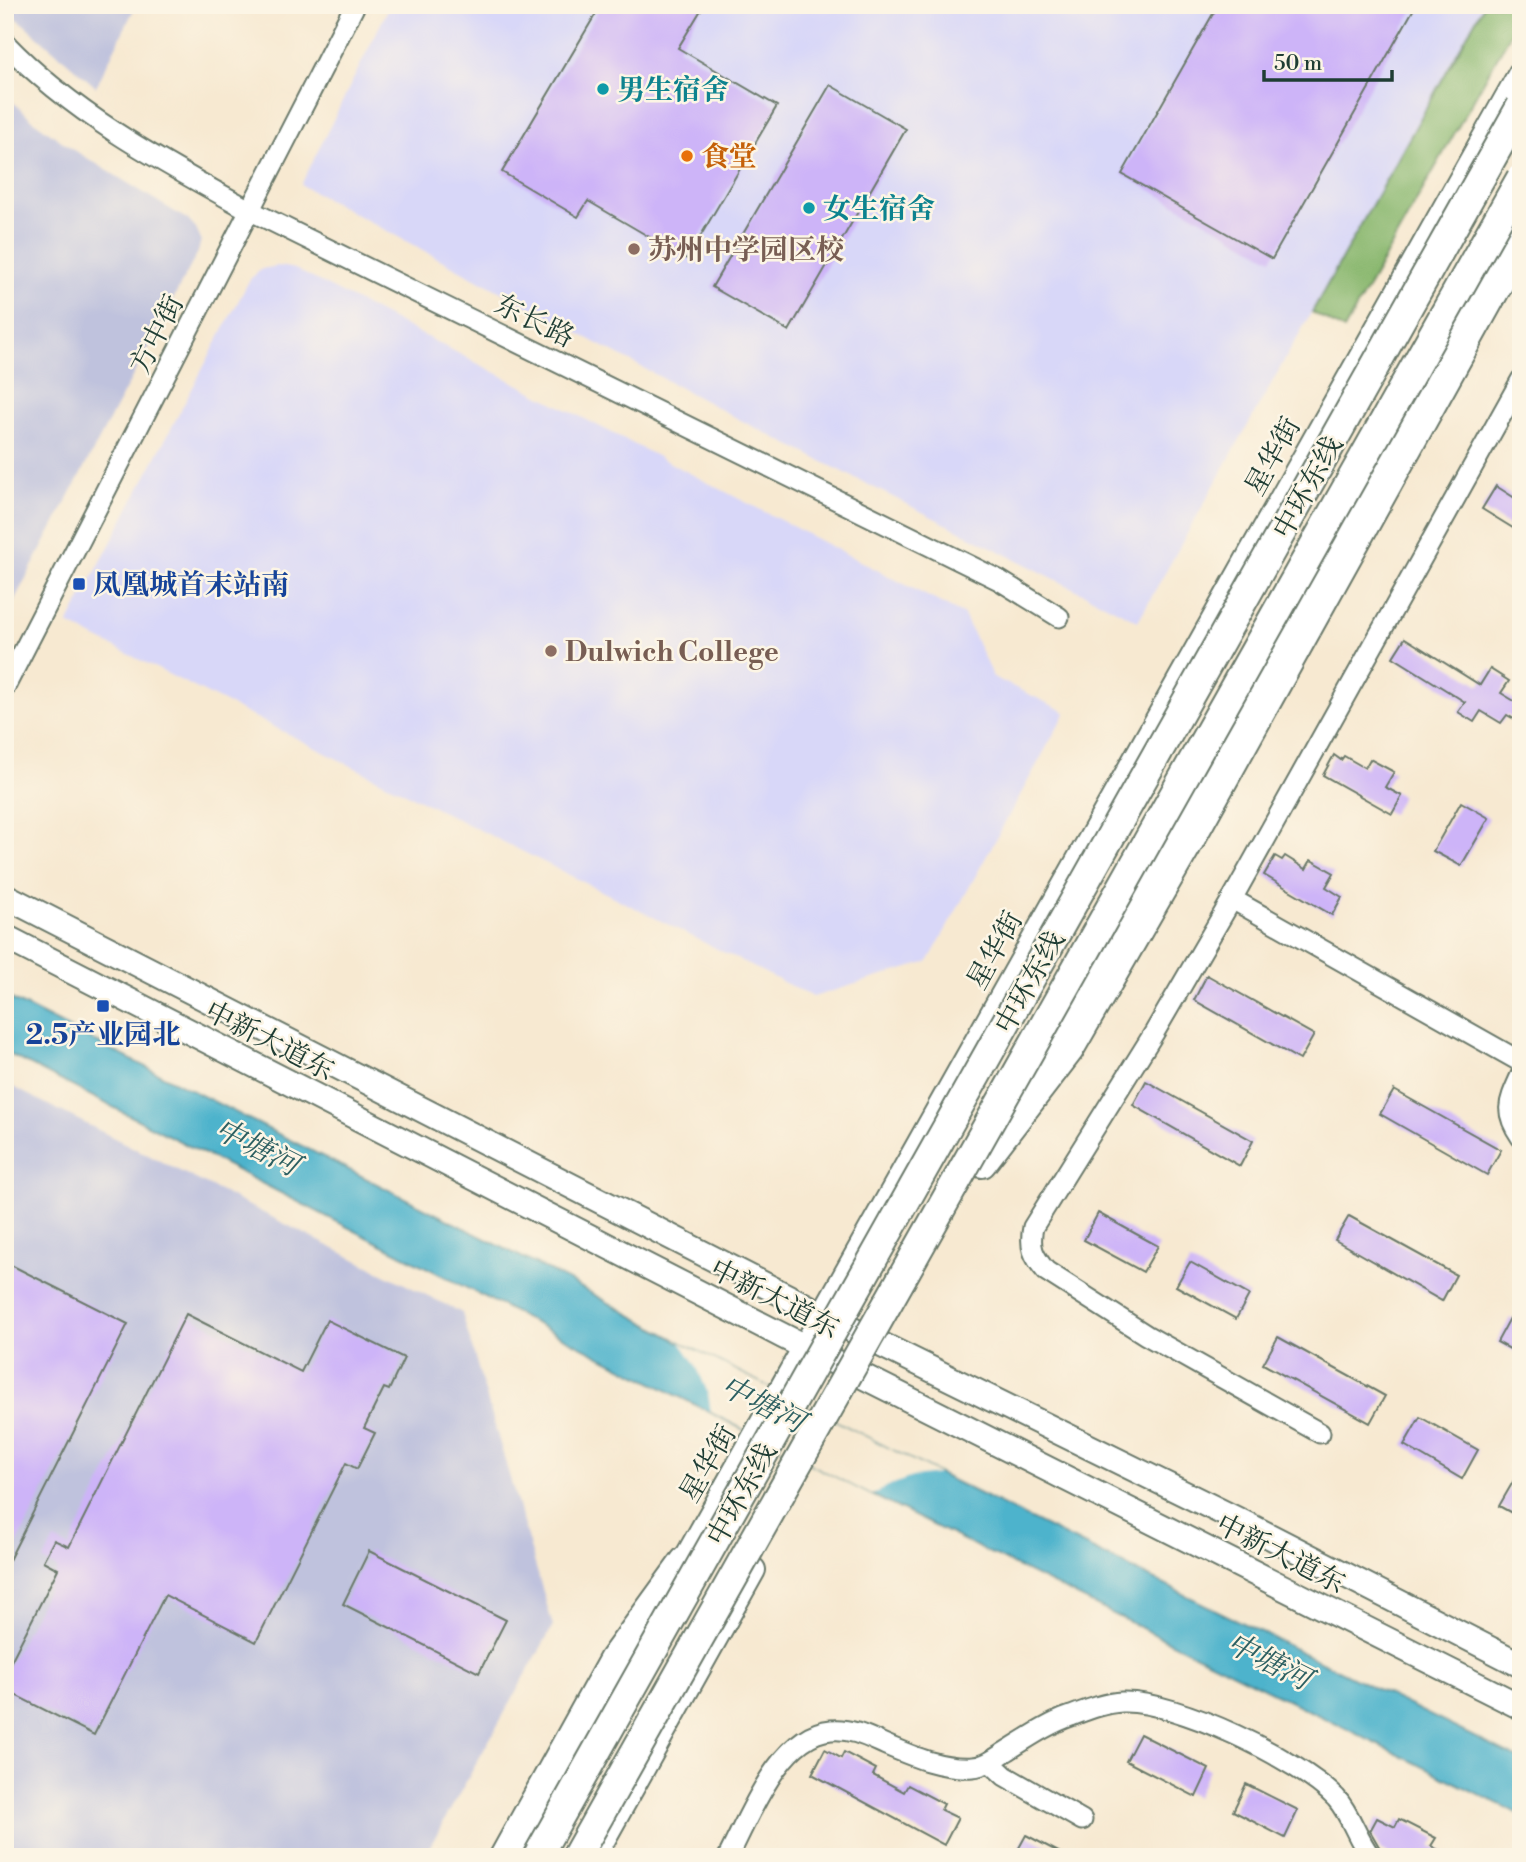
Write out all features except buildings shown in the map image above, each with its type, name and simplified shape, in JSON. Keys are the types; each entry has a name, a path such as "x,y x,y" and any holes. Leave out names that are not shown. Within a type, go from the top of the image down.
{"highway":[{"name":"中环东线","path":"537,1857 1521,106"},
{"name":"中环东线","path":"576,1857 1521,178"},
{"path":"982,1163 1069,1050 1186,847 1500,281 1521,233"},
{"path":"504,1857 613,1660 685,1561"}],"main road":[{"name":"星华街","path":"519,1857 1521,73"},
{"path":"593,1857 1521,208"},
{"name":"中新大道东","path":"5,896 880,1344 1242,1522 1521,1665"},
{"name":"中新大道东","path":"5,937 805,1347 1521,1707"}],"street":[{"name":"方中街","path":"5,687 355,5"},
{"name":"东长路","path":"5,43 75,105 145,153 251,211 999,580 1059,617"},
{"path":"1320,1433 1146,1335 1046,1271 1034,1256 1030,1244 1033,1227 1154,1033 1233,899 1521,380"},
{"path":"1233,899 1521,1062"},
{"path":"1521,1075 1508,1109 1511,1122 1521,1137"},
{"path":"729,1857 783,1757 804,1739 817,1733 845,1730 933,1764 974,1767 990,1762 1061,1719 1098,1706 1121,1702 1146,1703 1206,1721 1311,1779 1333,1795 1348,1812 1364,1848 1371,1857"},
{"path":"990,1762 1005,1776 1082,1820"}],"shaded area":[{"path":"5,5 136,5 96,87 5,8"},
{"name":"苏州中学园区校","path":"390,5 1484,5 1138,621 748,424 301,185"},
{"path":"5,95 35,122 74,150 188,220 201,240 198,252 5,618"},
{"name":"Dulwich College","path":"278,266 295,269 964,615 993,677 1066,712 928,962 813,997 68,624 250,279 262,269"},
{"path":"5,1083 462,1313 553,1626 424,1857 5,1857"}],"green space":[{"path":"1484,5 1521,5 1521,15 1344,330 1312,312"}],"water":[{"name":"中塘河","path":"5,996 569,1281 680,1342 939,1474 1521,1760 1521,1815 872,1495 5,1052"}],"pier":[{"path":"680,1342 939,1474 912,1477 872,1495 844,1481 711,1412 708,1393 696,1365"}],"place":[{"name":"男生宿舍","path":"603,89"},
{"name":"食堂","path":"687,156"},
{"name":"女生宿舍","path":"809,208"},
{"name":"苏州中学园区校","path":"634,249"},
{"name":"凤凰城首末站南","path":"79,584"},
{"name":"Dulwich College","path":"551,651"},
{"name":"2.5产业园北","path":"103,1006"}]}
